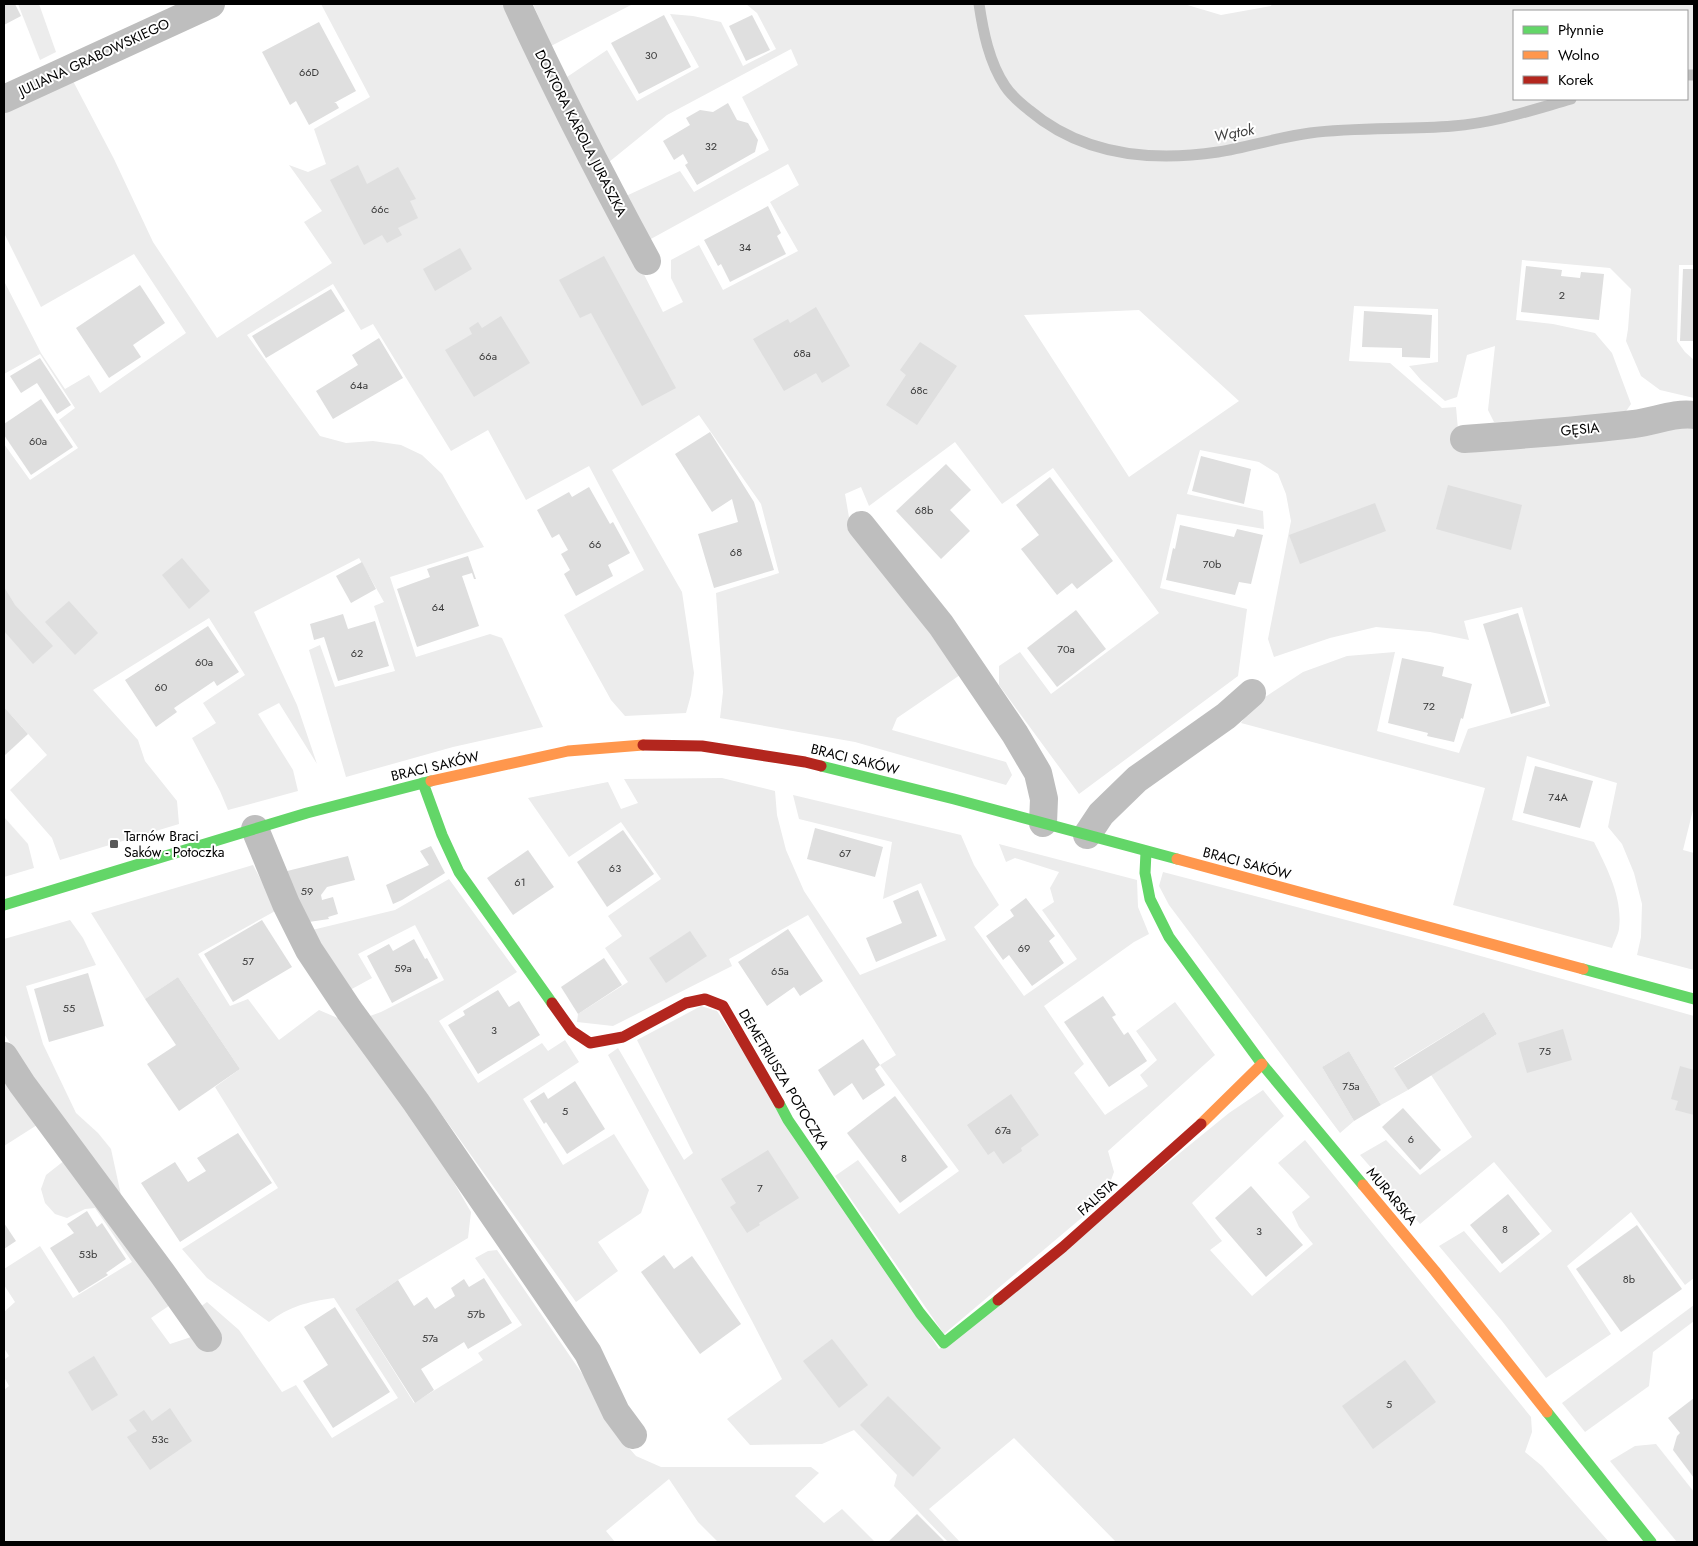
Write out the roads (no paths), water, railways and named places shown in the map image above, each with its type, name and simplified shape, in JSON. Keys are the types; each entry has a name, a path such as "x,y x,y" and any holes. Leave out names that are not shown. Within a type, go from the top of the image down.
{"street":[{"name":"JULIANA GRABOWSKIEGO","path":"4,99 211,4"},
{"name":"DOKTORA KAROLA JURASZKA","path":"517,4 547,69 596,166 647,261"},
{"name":"GĘSIA","path":"1464,439 1636,424 1684,413 1694,415"},
{"path":"861,525 941,625 1015,734 1038,773 1044,799 1043,823"},
{"path":"1087,835 1101,814 1137,779 1226,716 1252,693"},
{"name":"BRACI SAKÓW","path":"4,905 307,813 423,783 568,751 660,744 702,746 806,762 954,799 1694,999"},
{"name":"DEMETRIUSZA POTOCZKA","path":"423,783 442,835 459,872 572,1031 590,1043 623,1036 686,1003 705,999 723,1006 788,1120 920,1313 944,1343"},
{"path":"255,829 286,904 309,950 588,1353 616,1412 633,1435"},
{"name":"MURARSKA","path":"1146,852 1145,873 1150,899 1169,937 1262,1064 1434,1271 1651,1542"},
{"path":"4,1056 22,1084 208,1338"},
{"name":"FALISTA","path":"944,1343 1063,1247 1212,1114 1262,1064"}],"waterway":[{"name":"Wątok","path":"979,4 991,57 999,77 1013,96 1050,125 1071,137 1094,146 1118,152 1143,155 1193,155 1230,150 1310,133 1468,124 1513,116 1568,100"},
{"name":"Wątok","path":"1688,75 1694,75"}],"place":[{"name":"Tarnów Braci Saków - Potoczka","path":"114,844"}]}
